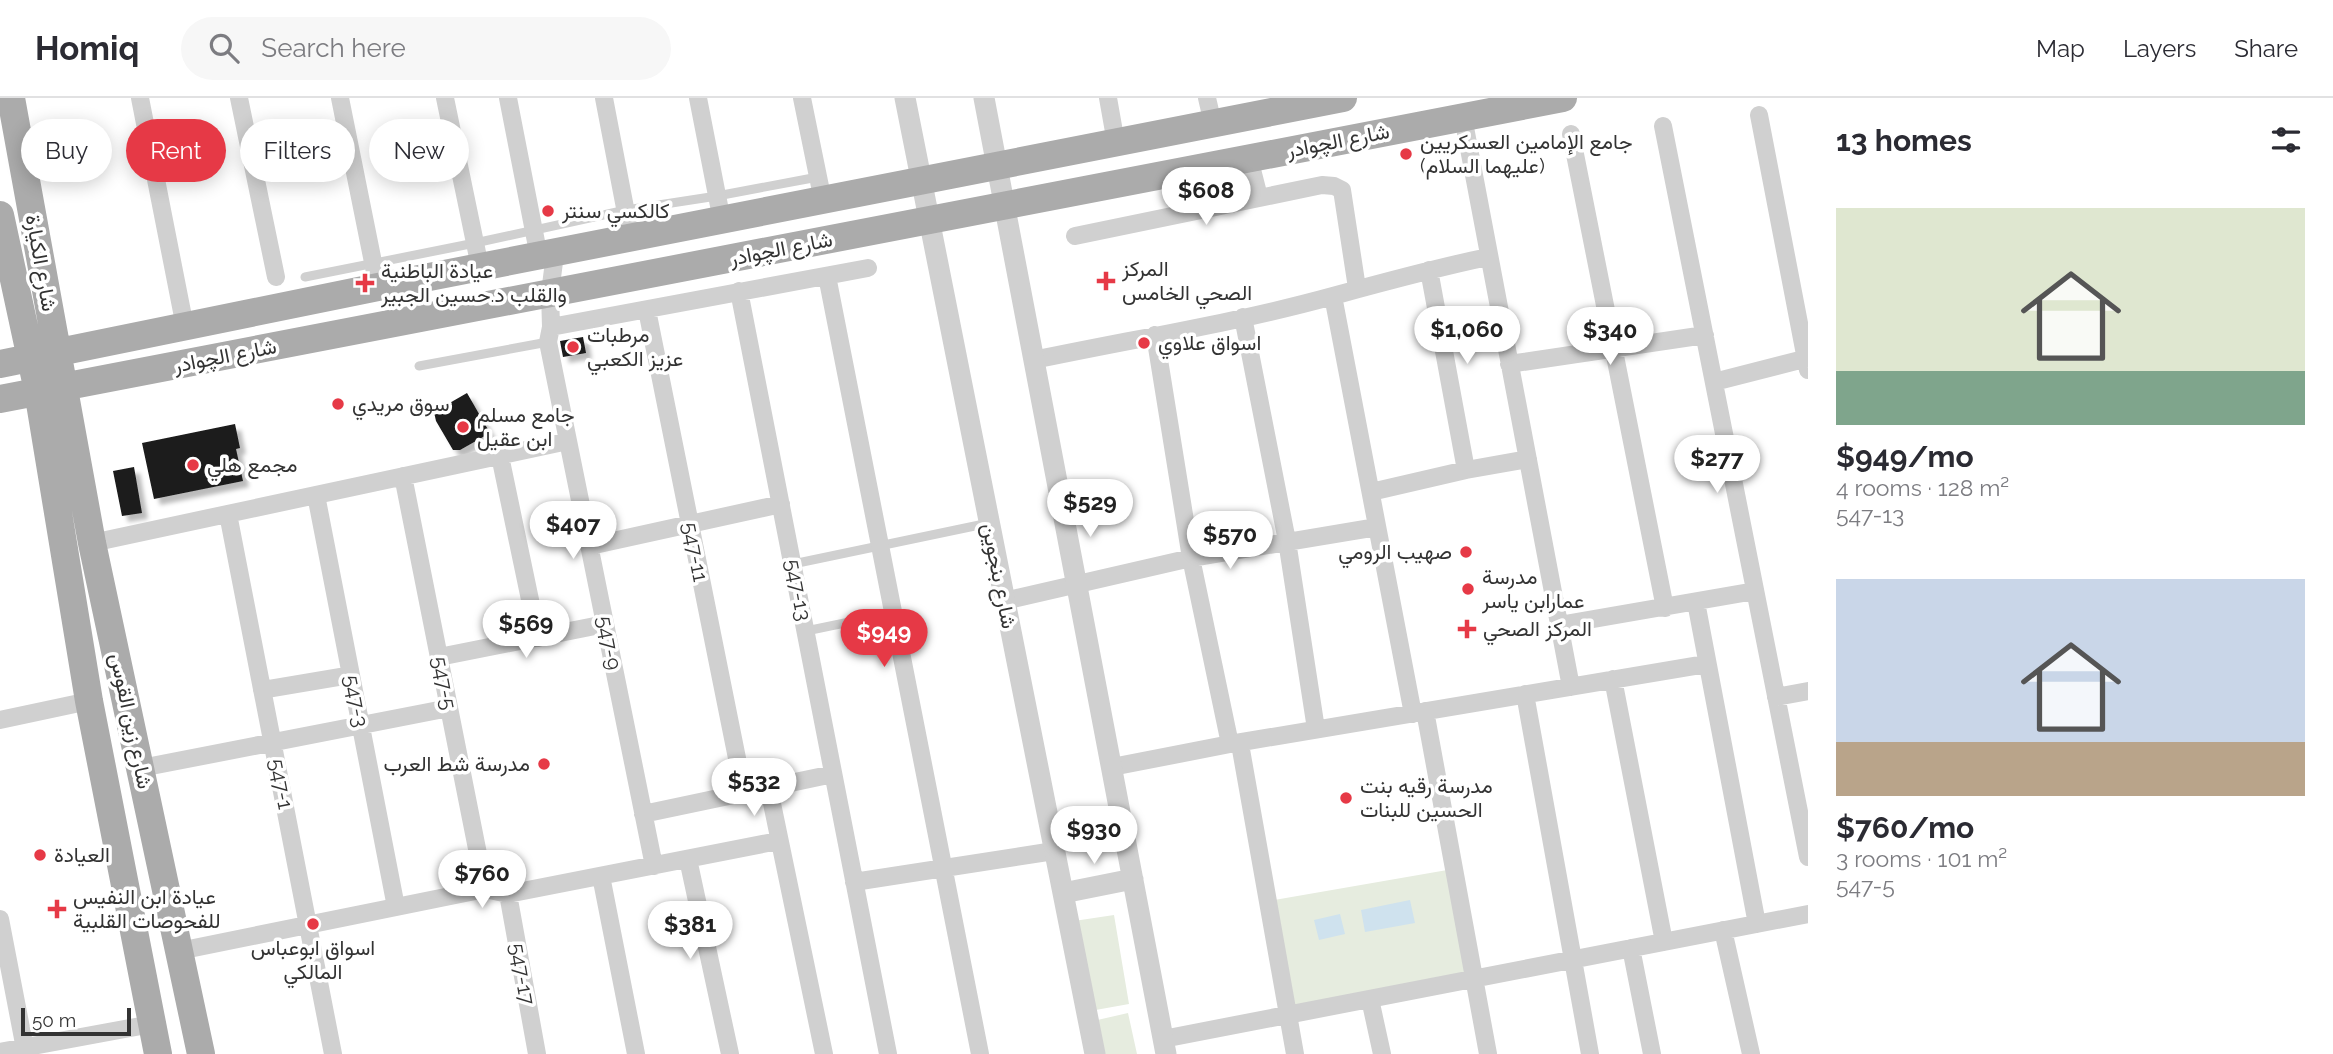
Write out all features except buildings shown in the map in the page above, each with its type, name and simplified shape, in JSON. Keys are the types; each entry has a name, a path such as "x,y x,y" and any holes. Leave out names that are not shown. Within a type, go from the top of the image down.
{"main road":[{"name":"شارع الكيارة","path":"11,98 44,356 51,389"},
{"name":"شارع الچوادر","path":"0,365 185,327 376,275 477,255 547,255 631,239 720,209 820,189 921,181 1116,143 1210,111 1343,98"},
{"name":"شارع الچوادر","path":"0,399 1563,98"},
{"name":"شارع الكيارة","path":"0,215 44,356"},
{"name":"شارع زين القوس","path":"51,389 92,543 201,1054"},
{"name":"شارع زين القوس","path":"51,389 89,701 158,1054"}],"street":[{"path":"140,98 185,327"},
{"path":"239,98 276,277"},
{"path":"340,98 376,275"},
{"path":"446,98 477,255"},
{"name":"547-9","path":"508,98 533,229 547,255 550,335 568,441 654,866"},
{"path":"604,98 631,239"},
{"path":"698,98 720,209"},
{"path":"802,98 820,189"},
{"name":"شارع بنجوين","path":"905,98 1095,1054"},
{"path":"984,98 1165,1047 1287,1014 1808,914"},
{"path":"1108,98 1116,143"},
{"path":"1714,382 1807,362 1759,115"},
{"path":"1463,117 1571,687"},
{"path":"1663,126 1808,857"},
{"path":"1571,134 1665,608"},
{"path":"1249,158 1258,197"},
{"path":"1074,236 1258,197 1322,185 1334,186 1342,190 1357,288"},
{"path":"1034,359 1243,317 1488,257"},
{"path":"550,335 647,310 868,268"},
{"path":"1429,270 1466,470"},
{"path":"827,276 980,1054"},
{"name":"547-13","path":"740,291 888,1054"},
{"path":"1333,296 1377,527 1419,712 1488,1054"},
{"name":"547-11","path":"647,310 744,793"},
{"path":"1243,317 1287,541 1316,729"},
{"path":"1155,335 1191,558 1235,744 1295,1054"},
{"path":"1509,364 1704,335"},
{"path":"92,543 568,441"},
{"path":"500,456 538,638"},
{"path":"1371,492 1528,459"},
{"name":"547-5","path":"403,477 485,890"},
{"name":"547-3","path":"316,495 396,907"},
{"path":"590,546 781,504"},
{"name":"547-1","path":"228,514 334,1054"},
{"path":"1004,601 1191,558 1377,527"},
{"path":"1559,625 1755,591"},
{"path":"1696,602 1757,924"},
{"path":"439,657 605,624"},
{"path":"1112,767 1316,729 1706,664"},
{"path":"262,690 351,675"},
{"path":"1613,679 1664,942"},
{"path":"1776,697 1808,691"},
{"path":"1525,694 1590,1054"},
{"path":"0,720 89,701"},
{"path":"141,768 449,708"},
{"path":"643,814 833,774"},
{"path":"769,789 824,1054"},
{"path":"180,951 485,890 508,894 778,841"},
{"path":"854,882 1054,851"},
{"path":"688,859 730,1054"},
{"path":"601,876 636,1054"},
{"path":"1063,893 1133,879"},
{"name":"547-17","path":"508,894 537,1054"},
{"path":"0,919 25,1051"},
{"path":"1723,930 1751,1054"},
{"path":"1631,948 1652,1054"},
{"path":"1370,999 1382,1054"},
{"path":"0,1052 25,1051 152,1024"}],"lane":[{"path":"477,255 533,229 626,211 720,209"},
{"path":"305,277 376,275"},
{"path":"419,366 550,335"},
{"path":"793,564 989,523"},
{"path":"806,631 893,613"}],"shaded area":[{"path":"1453,869 1473,979 1287,1014 1268,901"},
{"path":"1114,915 1129,1004 1090,1011 1074,921"},
{"path":"1128,1013 1137,1054 1100,1054 1093,1021"}],"water":[{"path":"1410,900 1415,923 1365,932 1361,910"},
{"path":"1340,914 1345,934 1319,940 1314,920"}],"place":[{"name":"جامع الإمامين العسكريين (عليهما السلام)","path":"1406,154"},
{"name":"كالكسي سنتر","path":"548,211"},
{"name":"المركز الصحي الخامس","path":"1106,281"},
{"name":"عيادة الباطنية والقلب د.حسين الجبير","path":"365,283"},
{"name":"اسواق علاوي","path":"1144,343"},
{"name":"مرطبات عزيز الكعبي","path":"573,347"},
{"name":"سوق مريدي","path":"338,404"},
{"name":"جامع مسلم ابن عقيل","path":"463,427"},
{"name":"مجمع هلي","path":"193,465"},
{"name":"صهيب الرومي","path":"1466,552"},
{"name":"مدرسة عمارابن ياسر","path":"1468,589"},
{"name":"المركز الصحي","path":"1467,629"},
{"name":"مدرسة شط العرب","path":"544,764"},
{"name":"مدرسة رقيه بنت الحسين للبنات","path":"1346,798"},
{"name":"العيادة","path":"40,855"},
{"name":"عيادة ابن النفيس للفحوصات القلبية","path":"57,909"},
{"name":"اسواق ابوعباس المالكي","path":"313,924"}]}
